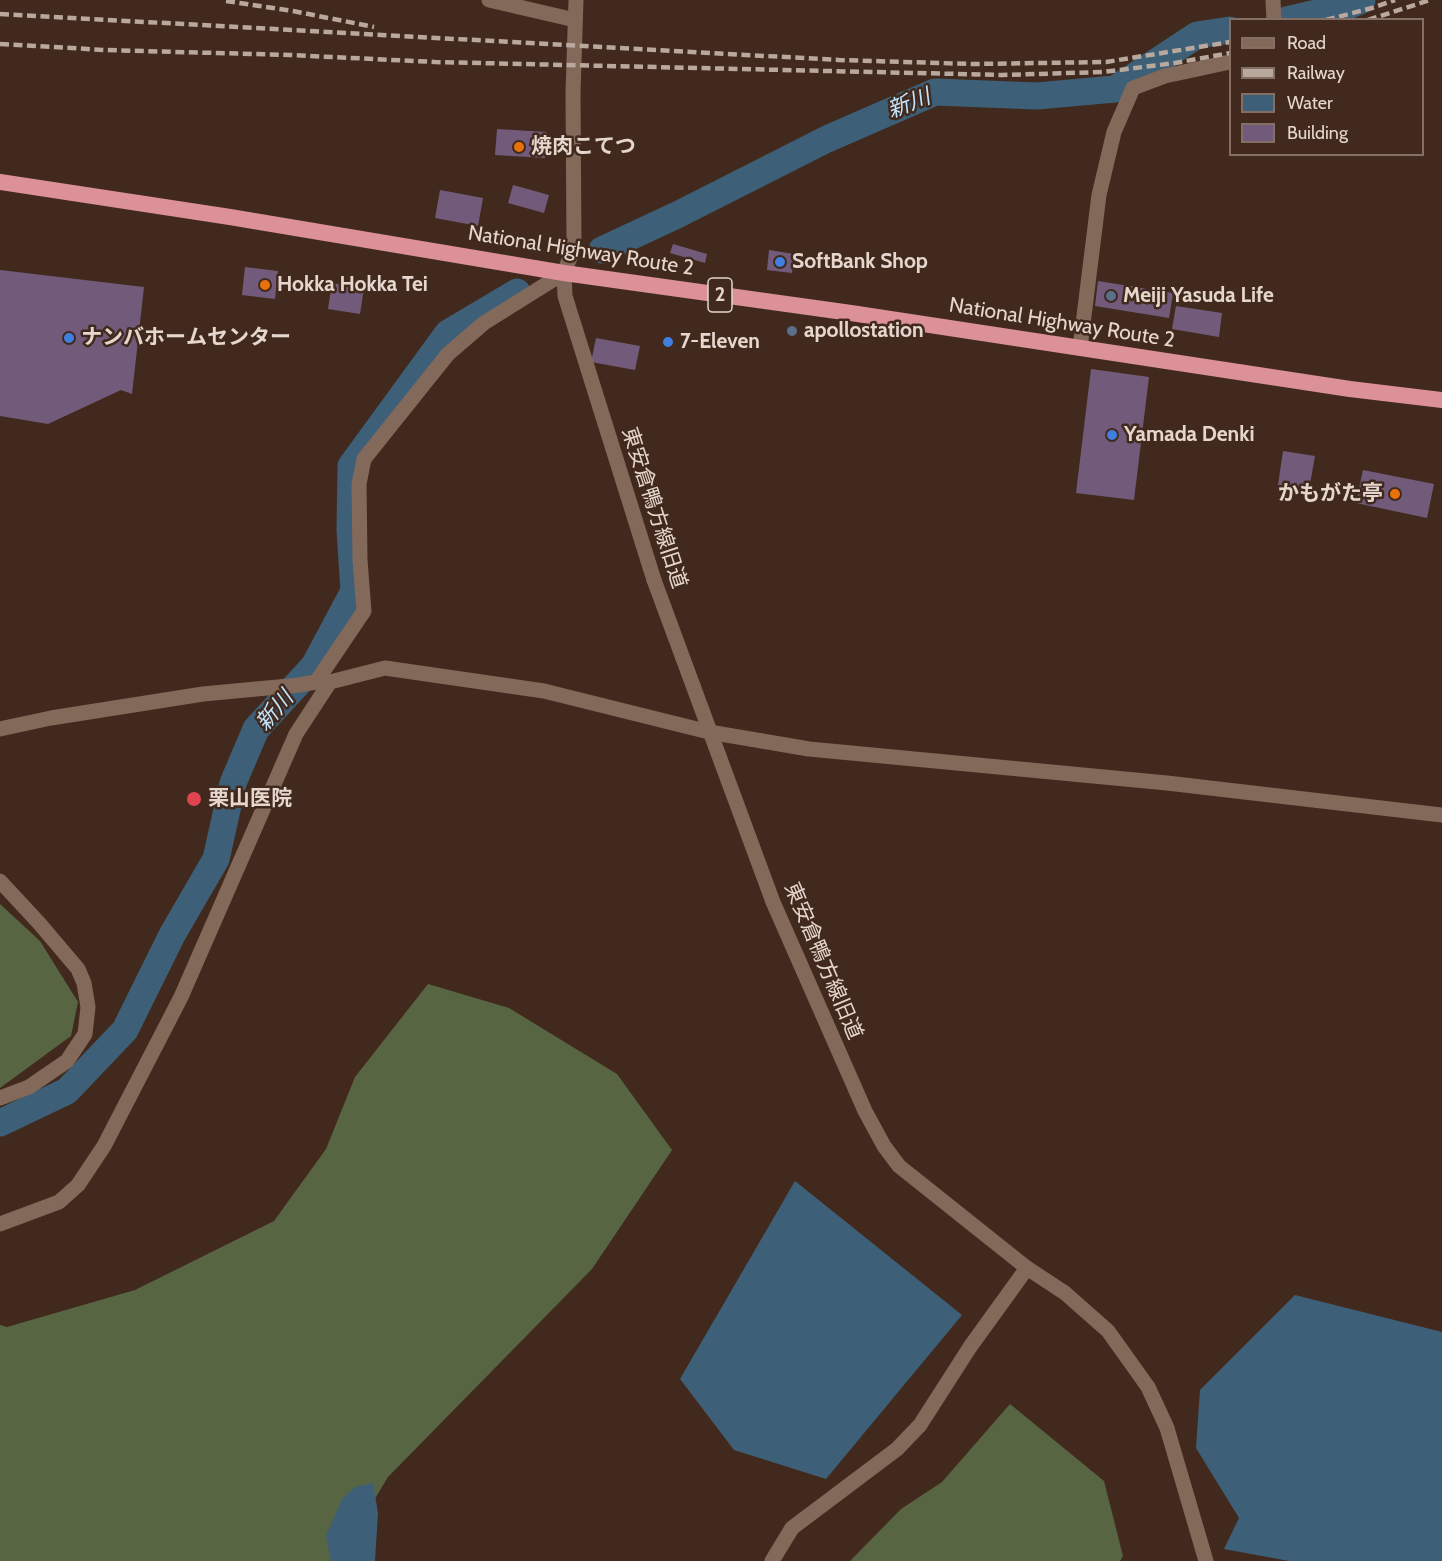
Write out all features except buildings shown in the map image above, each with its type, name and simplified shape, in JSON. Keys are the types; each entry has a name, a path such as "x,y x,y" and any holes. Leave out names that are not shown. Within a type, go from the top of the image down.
{"highway":[{"name":"National Highway Route 2","path":"0,182 230,217 564,273 1350,389 1442,400"}],"street":[{"path":"489,0 575,20"},
{"path":"0,1224 59,1202 78,1185 104,1146 181,997 296,734 364,611 360,560 359,484 364,459 448,354 484,323 564,273 574,247 573,93 576,0"},
{"path":"1080,348 1099,195 1114,132 1133,88 1165,76 1229,62"},
{"name":"東安倉鴨方線旧道","path":"564,273 565,296 654,580 773,902 865,1111 884,1146 899,1166 1027,1268 1065,1293 1108,1331 1148,1387 1167,1428 1206,1561"},
{"path":"0,729 51,718 203,694 323,682 385,668 544,691 709,732 809,749 1156,782 1442,815"},
{"path":"0,881 39,922 78,969 84,983 88,1007 85,1034 67,1061 29,1087 0,1098"},
{"path":"772,1561 792,1528 897,1449 920,1425 969,1347 1027,1268"}],"green space":[{"path":"0,904 40,941 78,1002 71,1036 0,1088"},
{"path":"428,984 509,1008 617,1074 672,1150 592,1269 388,1477 337,1561 0,1561 0,1325 7,1327 135,1290 274,1221 326,1149 355,1077"},
{"path":"1010,1404 1104,1481 1123,1556 1120,1561 850,1561 901,1509 942,1482"}],"water":[{"path":"795,1181 962,1315 826,1479 734,1450 680,1379"},
{"path":"1295,1295 1442,1332 1442,1561 1289,1561 1224,1549 1239,1518 1196,1448 1200,1390"},
{"path":"373,1483 378,1513 375,1561 331,1561 326,1536 342,1499 355,1487"}],"waterway":[{"name":"新川","path":"1295,18 1362,0"},
{"name":"新川","path":"602,250 827,139 935,92 1037,96 1115,89 1197,35 1229,30"},
{"name":"新川","path":"0,1123 67,1091 125,1030 172,935 216,859 233,783 256,729 314,666 354,591 350,530 351,466 448,333 517,292"}],"railway":[{"path":"1334,18 1395,0"},
{"path":"1374,18 1430,0"},
{"path":"226,1 374,27"},
{"path":"0,14 839,60 973,64 1106,62 1229,42"},
{"path":"0,44 435,62 1003,75 1103,72 1229,53"}],"place":[{"name":"焼肉こてつ","path":"519,147"},
{"name":"SoftBank Shop","path":"780,262"},
{"name":"Hokka Hokka Tei","path":"265,285"},
{"name":"Meiji Yasuda Life","path":"1111,296"},
{"name":"apollostation","path":"792,331"},
{"name":"ナンバホームセンター","path":"69,338"},
{"name":"7-Eleven","path":"668,342"},
{"name":"Yamada Denki","path":"1112,435"},
{"name":"かもがた亭","path":"1395,494"},
{"name":"栗山医院","path":"194,799"}]}
